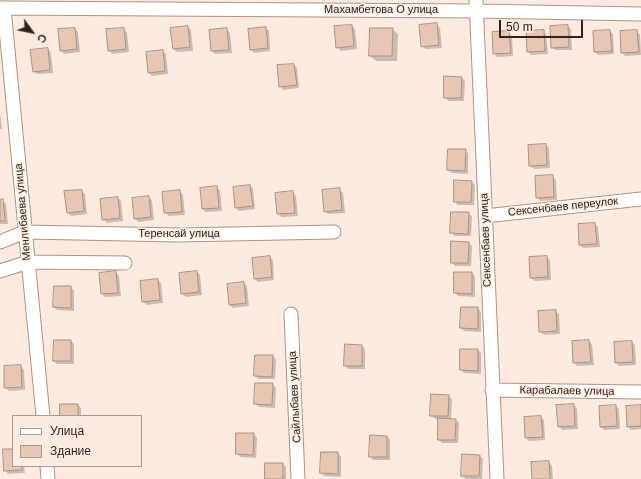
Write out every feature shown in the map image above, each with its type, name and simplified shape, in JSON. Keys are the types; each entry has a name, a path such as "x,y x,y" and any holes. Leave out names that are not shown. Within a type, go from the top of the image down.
{"street":[{"name":"Махамбетова О улица","path":"2,8 476,6 641,14"},
{"name":"Сексенбаев улица","path":"476,6 497,479"},
{"name":"Менлибаева улица","path":"2,8 43,415"},
{"name":"Сексенбаев переулок","path":"485,216 641,199"},
{"name":"Теренсай улица","path":"25,232 178,235 334,232"},
{"path":"0,242 25,232"},
{"path":"0,271 28,262 125,263"},
{"name":"Сайлыбаев улица","path":"291,314 298,479"},
{"name":"Карабалаев улица","path":"492,390 641,392"},
{"path":"47,467 48,479"}],"building":[{"path":"437,23 439,45 421,47 419,25"},
{"path":"352,25 354,46 336,48 334,26"},
{"path":"568,25 569,47 551,48 550,26"},
{"path":"188,26 190,47 173,49 170,28"},
{"path":"266,27 268,48 250,50 248,29"},
{"path":"75,28 77,49 60,51 58,29"},
{"path":"124,28 126,49 108,51 106,29"},
{"path":"227,28 229,50 211,51 209,30"},
{"path":"370,28 393,28 392,56 369,56"},
{"path":"544,30 545,51 527,52 526,31"},
{"path":"610,30 612,51 594,52 593,31"},
{"path":"637,30 639,52 621,53 620,31"},
{"path":"509,31 511,53 493,54 492,32"},
{"path":"48,48 50,70 33,72 30,50"},
{"path":"163,50 165,71 148,73 146,52"},
{"path":"294,64 297,85 279,87 277,65"},
{"path":"444,76 462,77 461,98 444,98"},
{"path":"546,144 547,165 529,166 528,145"},
{"path":"448,149 466,149 465,171 447,170"},
{"path":"553,175 554,197 536,198 535,176"},
{"path":"454,180 472,181 471,202 454,202"},
{"path":"250,185 253,206 235,208 233,187"},
{"path":"217,186 219,208 202,209 200,188"},
{"path":"340,188 342,210 324,212 322,190"},
{"path":"82,190 84,211 67,213 64,191"},
{"path":"180,190 182,212 164,213 162,192"},
{"path":"293,191 295,213 277,214 275,193"},
{"path":"149,196 151,217 134,219 132,198"},
{"path":"118,197 120,218 102,220 100,199"},
{"path":"3,199 5,221 0,221 0,200"},
{"path":"451,212 469,212 468,234 450,233"},
{"path":"595,223 597,244 579,245 578,224"},
{"path":"451,241 469,242 468,263 451,263"},
{"path":"270,256 272,277 254,279 252,258"},
{"path":"547,256 548,277 530,278 529,257"},
{"path":"116,271 118,293 101,294 99,273"},
{"path":"197,271 199,292 181,294 179,273"},
{"path":"454,272 472,272 472,294 454,293"},
{"path":"158,279 160,300 142,302 140,281"},
{"path":"244,282 246,303 229,305 227,284"},
{"path":"54,286 71,286 71,308 53,307"},
{"path":"461,307 478,307 478,329 460,328"},
{"path":"556,310 557,331 539,332 538,311"},
{"path":"54,340 71,340 71,361 53,361"},
{"path":"589,340 591,362 573,363 572,341"},
{"path":"632,341 633,362 615,363 614,342"},
{"path":"345,344 362,345 362,366 344,366"},
{"path":"460,349 478,349 478,371 460,370"},
{"path":"255,355 273,355 272,377 254,376"},
{"path":"21,365 22,387 4,388 4,366"},
{"path":"255,383 273,383 272,405 254,404"},
{"path":"431,394 449,395 448,416 430,416"},
{"path":"60,404 78,404 78,415 60,415"},
{"path":"574,404 575,426 558,427 556,405"},
{"path":"616,405 617,426 600,427 599,406"},
{"path":"641,405 641,426 627,427 626,406"},
{"path":"541,416 543,437 525,438 524,417"},
{"path":"438,418 456,419 455,440 438,440"},
{"path":"236,433 254,433 253,455 236,454"},
{"path":"370,435 387,436 387,457 369,457"},
{"path":"3,449 12,449 12,467 22,467 22,470 4,471"},
{"path":"321,452 338,452 338,474 320,473"},
{"path":"462,454 480,455 479,476 461,476"},
{"path":"549,461 550,479 532,479 531,462"},
{"path":"265,463 283,463 283,479 265,479"}]}
